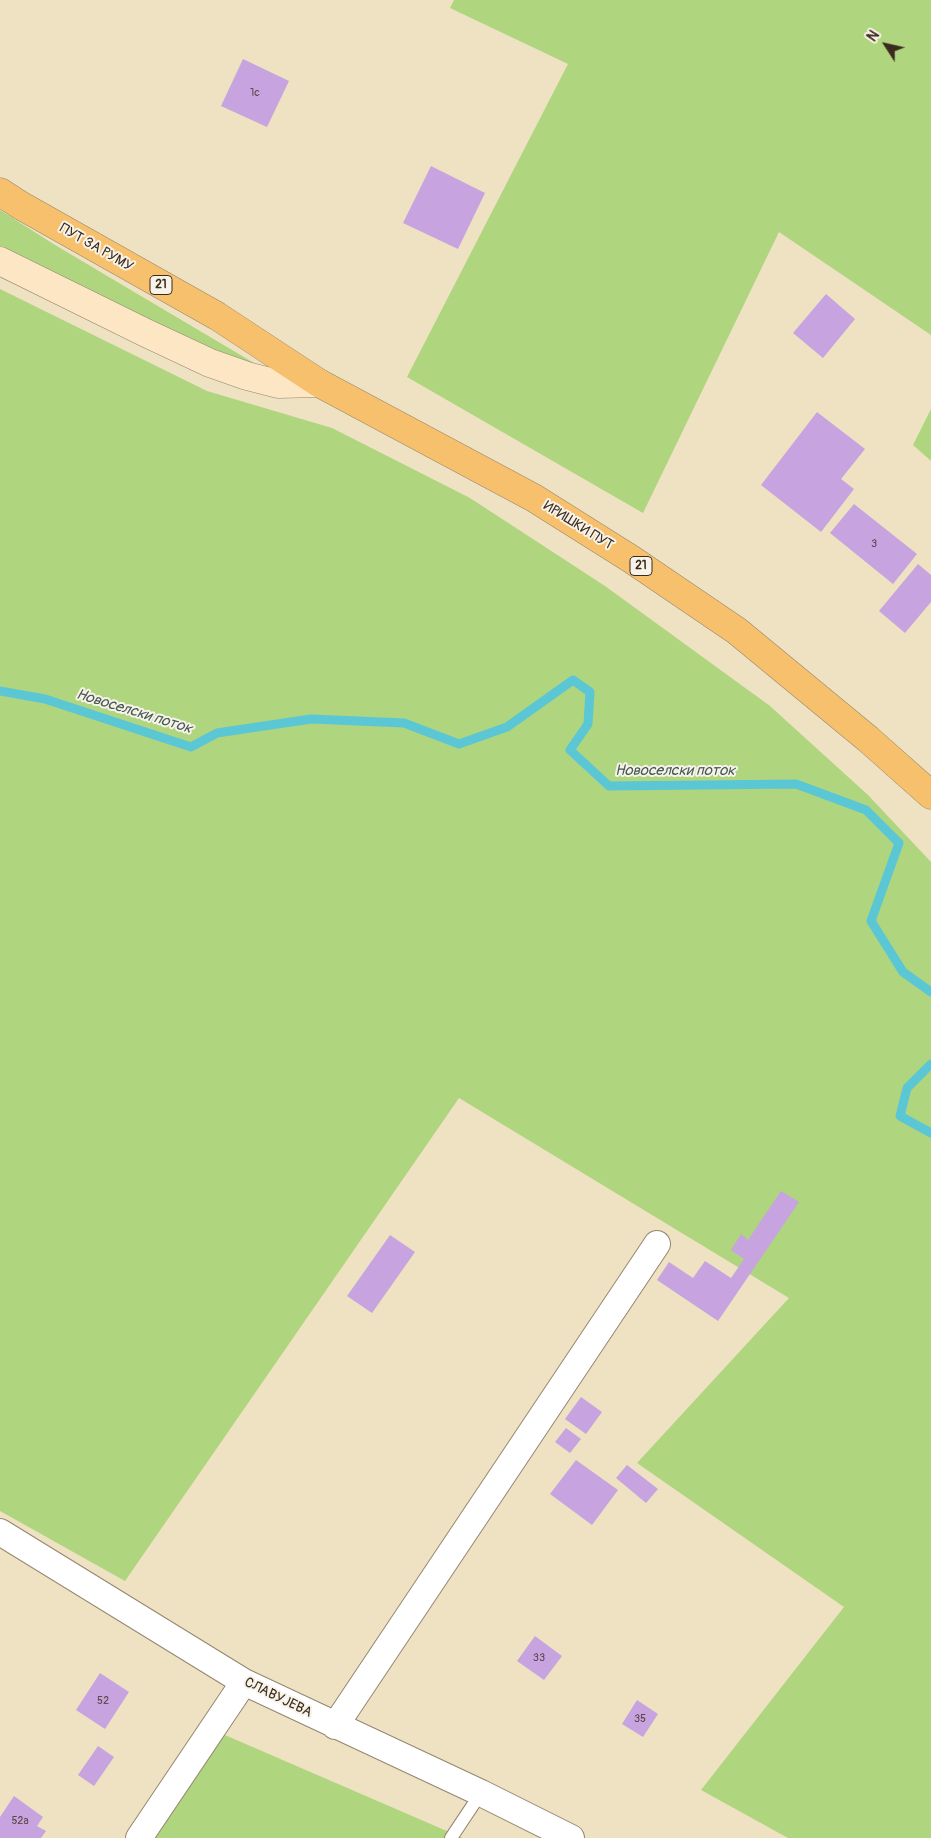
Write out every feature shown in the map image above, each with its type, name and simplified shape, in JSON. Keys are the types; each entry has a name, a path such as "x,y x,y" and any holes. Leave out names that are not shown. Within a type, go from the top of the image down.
{"main road":[{"name":"ПУТ ЗА РУМУ","path":"0,192 217,316 320,383"},
{"path":"0,261 146,333 210,362 247,376 278,384 320,383"},
{"name":"ИРИШКИ ПУТ","path":"320,383 534,498 631,559 737,631 868,739 931,795"}],"street":[{"path":"334,1726 657,1244"},
{"name":"СЛАВУЈЕВА","path":"0,1532 244,1682 334,1726 481,1793 571,1838"},
{"path":"139,1838 244,1682"}],"lane":[{"path":"451,1838 481,1793"}],"green space":[{"path":"454,0 931,0 931,335 779,232 643,513 407,377 568,64 450,8"},
{"path":"0,210 55,245 259,366 227,357 0,246"},
{"path":"0,289 207,391 332,428 470,498 605,586 770,706 868,795 931,862 931,1838 788,1838 701,1790 844,1607 637,1463 789,1298 459,1098 125,1581 0,1511"},
{"path":"931,409 931,461 913,445"},
{"path":"211,1729 463,1838 143,1838"}],"building":[{"path":"243,59 289,81 267,127 221,106"},
{"path":"431,166 485,193 458,249 403,223"},
{"path":"826,294 855,319 823,358 793,333"},
{"path":"817,412 865,449 841,479 854,489 821,532 761,485"},
{"path":"854,504 917,554 893,584 830,533"},
{"path":"918,564 931,575 931,602 905,633 879,611"},
{"path":"781,1191 799,1202 718,1321 657,1280 669,1262 693,1278 705,1261 731,1278 744,1259 731,1250 741,1234 748,1240"},
{"path":"390,1235 415,1252 372,1313 347,1296"},
{"path":"581,1397 602,1412 586,1434 565,1419"},
{"path":"566,1428 581,1439 570,1453 555,1442"},
{"path":"576,1460 618,1490 592,1525 550,1494"},
{"path":"627,1465 658,1489 646,1503 616,1478"},
{"path":"535,1636 562,1656 544,1680 517,1661"},
{"path":"100,1673 129,1692 105,1729 76,1710"},
{"path":"637,1700 658,1714 643,1737 622,1724"},
{"path":"98,1746 114,1757 94,1786 78,1775"},
{"path":"14,1796 43,1817 37,1826 46,1831 41,1838 0,1838 0,1817"}],"waterway":[{"name":"Новоселски поток","path":"0,691 45,699 191,747 217,733 311,719 404,723 459,744 507,727 573,680 590,692 588,724 570,750 609,786 796,784 866,810 899,843 871,921 903,972 931,992"},
{"name":"Новоселски поток","path":"931,1064 907,1088 900,1116 931,1133"}]}
